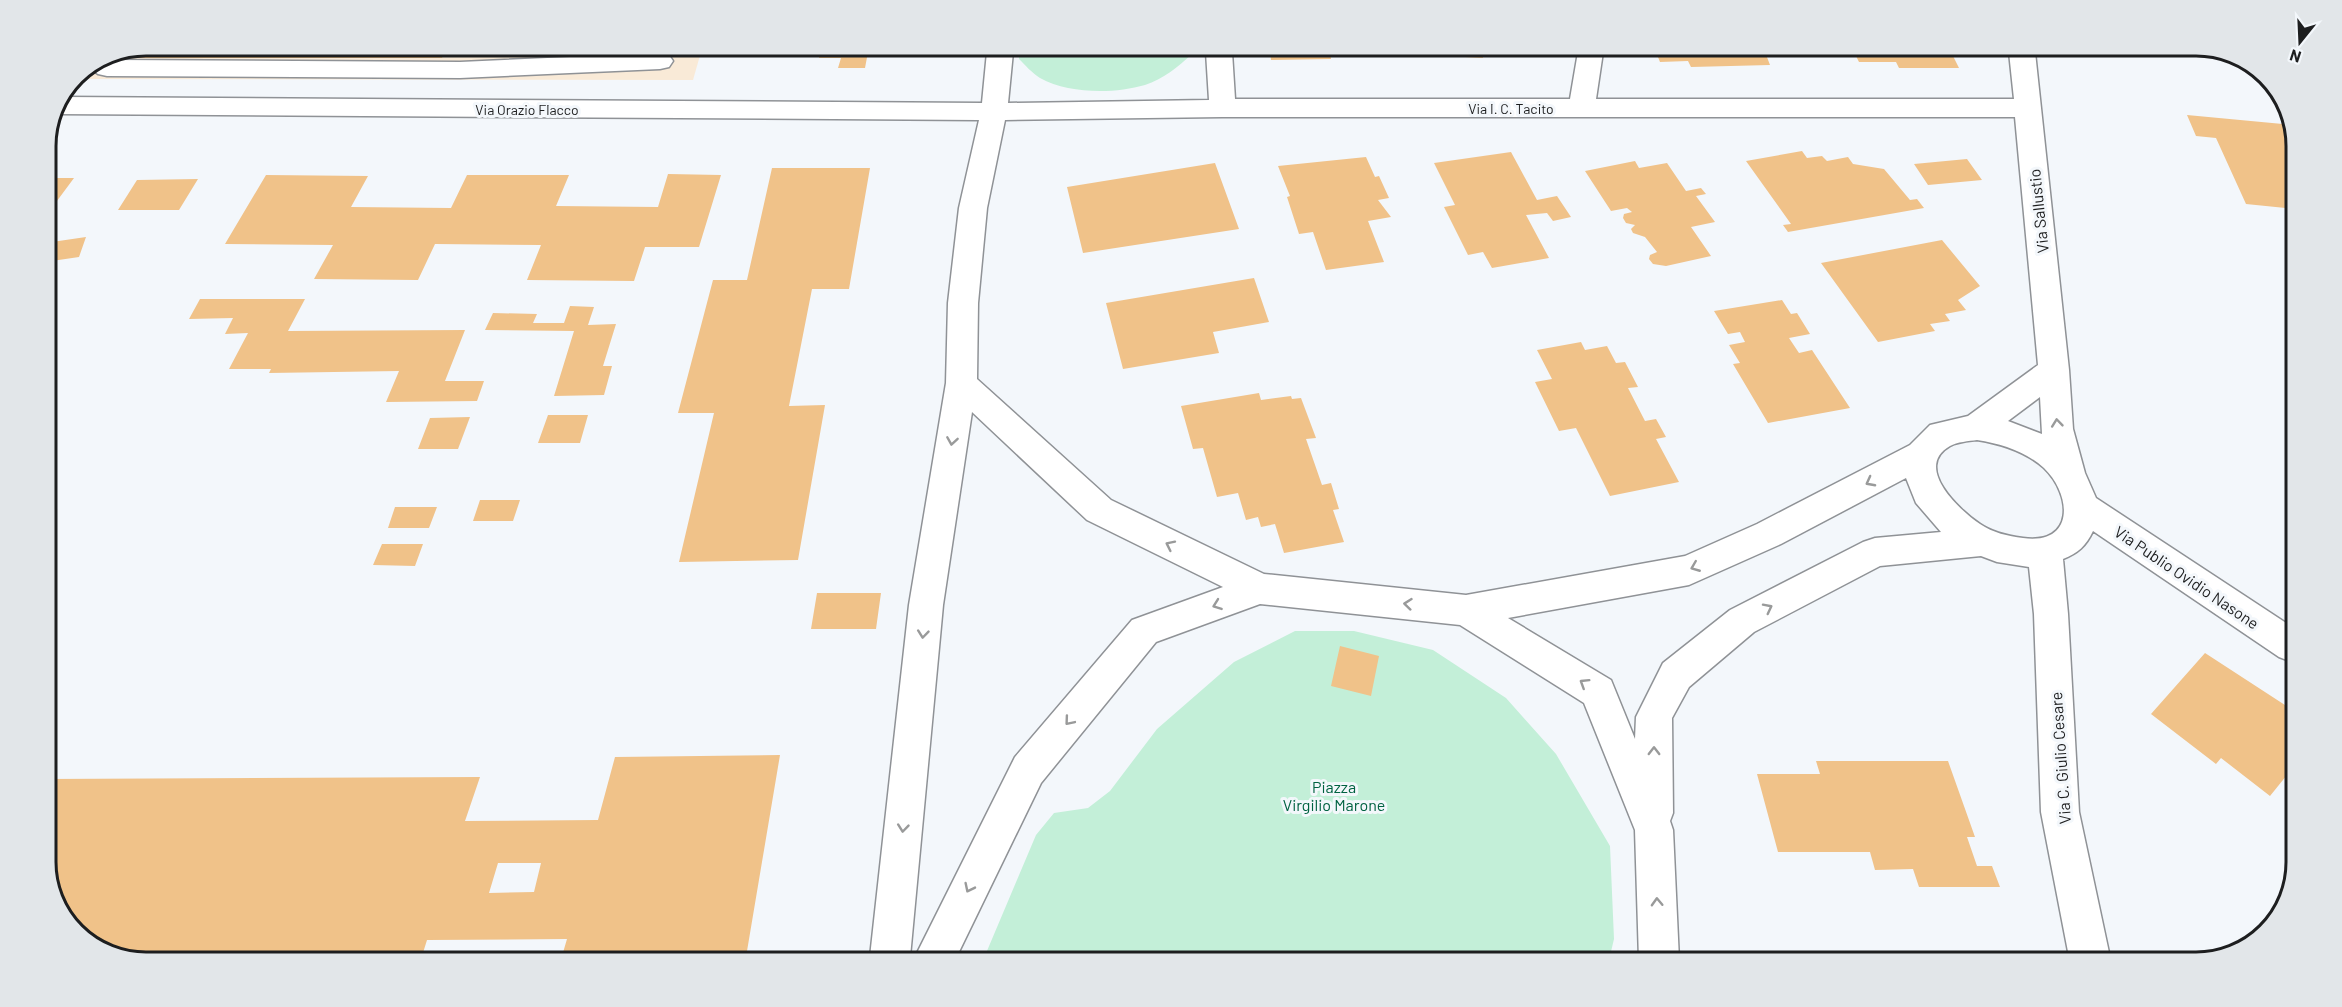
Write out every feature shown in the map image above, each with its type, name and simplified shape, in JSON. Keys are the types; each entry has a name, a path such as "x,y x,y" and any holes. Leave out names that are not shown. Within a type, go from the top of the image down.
{"street":[{"path":"891,952 926,605 961,383 963,303 973,208 994,112 1000,56"},
{"path":"1219,56 1222,108"},
{"path":"1582,107 1590,56"},
{"name":"Via Sallustio","path":"2022,56 2054,370 2057,429 2069,475"},
{"path":"104,66 107,68 436,70 662,78"},
{"name":"Via Orazio Flacco","path":"65,106 662,78 994,112"},
{"name":"Via I. C. Tacito","path":"994,112 1222,108 2028,108"},
{"path":"1977,427 2054,370"},
{"path":"961,383 1099,510 1260,589 1466,610 1689,570 1769,534 1922,454"},
{"path":"1977,427 1997,430 2028,442 2055,459 2069,475 2083,507 2081,523 2074,536 2062,546 2045,552 2014,551 1981,542 1961,531 1930,501 1922,484 1919,467 1922,454 1930,442 1942,433 1958,428 1977,427"},
{"name":"Via Publio Ovidio Nasone","path":"2083,507 2286,642"},
{"path":"1659,952 1654,830 1654,717 1677,675 1742,621 1875,552 1981,542"},
{"name":"Via C. Giulio Cesare","path":"2045,552 2051,614 2061,812 2089,952"},
{"path":"937,952 1028,770 1144,631 1260,589"},
{"path":"1466,610 1598,692 1654,830"}],"shaded area":[{"path":"133,56 700,56 693,80 85,79 116,60"}],"green space":[{"path":"1019,56 1190,56 1170,72 1145,85 1106,91 1078,90 1052,83 1040,78 1019,59"},
{"name":"Piazza Virgilio Marone","path":"1295,631 1354,631 1433,650 1506,698 1556,754 1610,846 1614,939 1611,952 987,952 1036,835 1054,813 1088,808 1110,791 1157,729 1234,662"}],"building":[{"path":"133,56 443,56 442,58 131,58"},
{"path":"819,56 867,56 865,68 838,68 841,58 819,58"},
{"path":"1270,56 1331,56 1331,59 1271,60"},
{"path":"1483,56 1483,58 1465,57"},
{"path":"1658,56 1767,56 1770,65 1691,67 1688,61 1660,62"},
{"path":"1856,56 1953,56 1959,68 1899,68 1896,62 1859,62"},
{"path":"2187,115 2284,124 2286,208 2246,204 2216,138 2196,136"},
{"path":"1802,151 1807,158 1822,156 1827,161 1848,157 1853,164 1884,169 1910,200 1917,199 1924,208 1788,232 1783,225 1791,224 1746,161"},
{"path":"1511,152 1537,200 1557,196 1571,217 1553,221 1547,213 1526,215 1549,258 1492,268 1483,252 1468,255 1444,207 1455,205 1434,163"},
{"path":"1366,157 1375,177 1379,176 1389,198 1378,200 1391,217 1368,221 1384,262 1326,270 1313,232 1299,234 1287,197 1290,196 1278,166"},
{"path":"1967,159 1982,180 1928,185 1914,164"},
{"path":"1635,161 1639,168 1667,163 1686,191 1701,188 1706,194 1696,196 1715,222 1691,227 1711,256 1666,266 1653,264 1649,259 1650,255 1657,252 1645,237 1633,233 1631,229 1635,225 1626,223 1623,218 1624,214 1632,212 1627,208 1611,211 1585,171"},
{"path":"1215,163 1239,229 1083,253 1067,187"},
{"path":"772,168 870,168 849,289 812,289 789,406 825,405 798,560 679,562 714,413 678,413 713,280 747,280"},
{"path":"668,174 721,175 699,247 645,247 634,281 527,280 541,245 435,244 418,280 314,279 333,245 225,244 266,175 368,176 351,207 451,208 467,175 569,175 556,206 658,207"},
{"path":"56,178 74,178 56,202"},
{"path":"198,179 179,210 118,210 137,180"},
{"path":"86,237 79,257 56,260 56,241"},
{"path":"1942,240 1980,286 1958,300 1966,310 1945,314 1950,321 1930,324 1935,331 1878,342 1821,263"},
{"path":"1254,278 1269,322 1213,332 1219,353 1123,369 1106,303"},
{"path":"200,299 305,299 288,331 465,330 445,381 484,381 477,401 386,402 399,371 269,373 271,369 229,369 248,333 225,334 233,318 189,319"},
{"path":"1782,300 1791,314 1797,313 1810,334 1789,338 1799,353 1812,350 1850,408 1768,423 1733,364 1740,363 1729,345 1745,342 1740,332 1728,334 1714,311"},
{"path":"570,306 594,307 588,325 616,324 603,366 612,366 604,395 554,396 574,331 485,330 493,313 537,314 533,323 564,323"},
{"path":"1581,342 1585,350 1607,346 1616,363 1625,362 1638,387 1628,388 1645,421 1656,419 1666,437 1656,439 1679,482 1610,496 1576,428 1559,431 1535,382 1552,379 1537,350"},
{"path":"1259,393 1261,400 1291,396 1292,399 1301,398 1316,438 1306,439 1322,485 1331,483 1339,509 1333,510 1344,542 1284,553 1275,524 1261,527 1258,517 1246,520 1238,493 1217,497 1203,448 1193,449 1181,406"},
{"path":"548,415 588,415 580,443 538,443"},
{"path":"470,417 458,449 418,449 430,418"},
{"path":"480,500 520,500 513,521 473,521"},
{"path":"395,507 437,507 429,528 388,528"},
{"path":"382,544 423,544 415,566 373,565"},
{"path":"817,593 881,593 876,629 811,629"},
{"path":"1340,646 1379,656 1371,696 1331,686"},
{"path":"2205,653 2286,706 2286,776 2270,796 2221,758 2216,764 2151,714"},
{"path":"780,755 747,952 563,952 567,939 427,940 423,952 145,952 111,945 86,929 65,902 57,879 56,779 480,777 465,821 598,820 615,757","holes":["498,863 541,863 534,892 489,893"]},
{"path":"1816,761 1948,761 1975,837 1967,837 1977,866 1992,866 2000,887 1919,887 1913,869 1875,870 1870,852 1778,852 1757,774 1820,774"}]}
